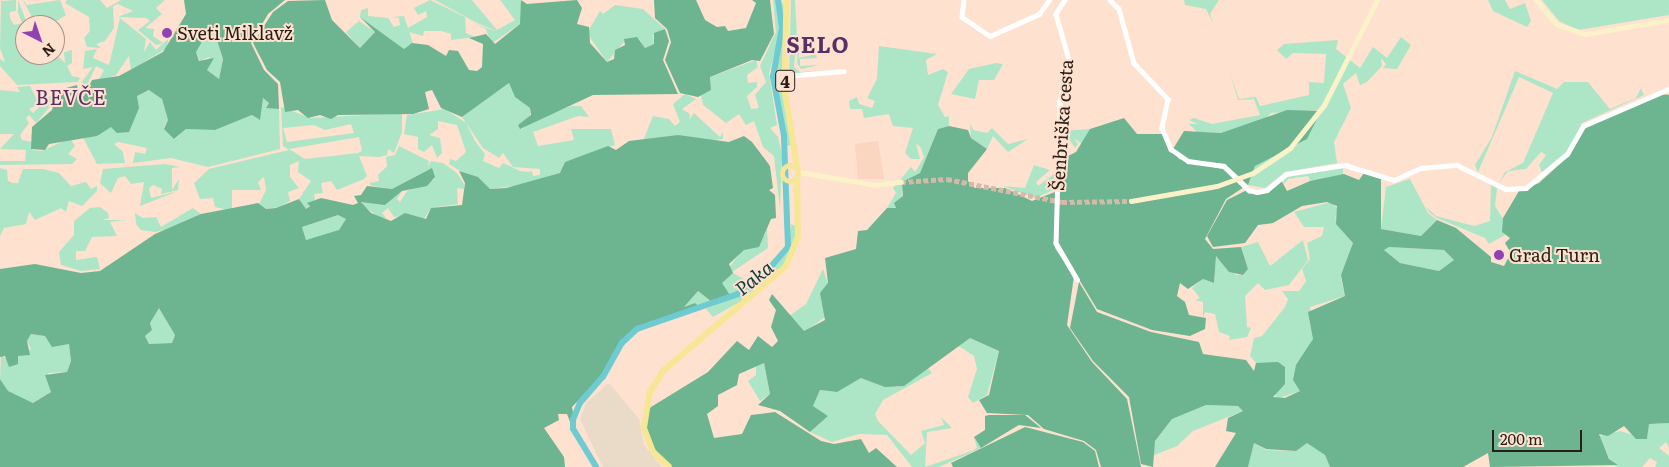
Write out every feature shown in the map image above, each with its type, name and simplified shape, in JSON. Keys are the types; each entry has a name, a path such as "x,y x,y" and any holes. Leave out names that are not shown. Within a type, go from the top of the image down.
{"main road":[{"name":"4","path":"669,467 653,452 644,428 650,392 664,370 786,266 798,236 797,189 791,181 793,168 785,78 790,18 787,0"},
{"path":"1131,201 1197,192 1238,178 1275,160 1309,128 1377,0"},
{"path":"1537,2 1556,24 1584,34 1669,20"},
{"name":"4","path":"791,181 793,168"},
{"path":"793,168 870,184 901,182"}],"street":[{"path":"964,0 962,17 990,36 1039,14 1049,0"},
{"name":"Šenbriška cesta","path":"1066,0 1056,14 1070,63 1060,101 1056,243 1077,278"},
{"path":"1110,0 1119,9 1134,63 1168,99 1162,128 1172,149 1188,161 1224,166 1257,192 1267,190 1286,174 1326,166 1350,166 1394,180 1421,168 1449,164 1468,168 1506,189 1526,188 1568,154 1583,126 1669,89"},
{"path":"785,78 844,71"}],"shaded area":[{"path":"878,141 884,179 858,179 855,144"},
{"path":"609,383 639,419 644,445 662,467 603,467 580,419 586,403"}],"green space":[{"path":"16,0 16,11 10,12 10,18 15,25 15,65 65,65 65,52 72,50 72,63 67,66 72,76 80,78 78,82 17,85 0,66 0,59 5,62 0,48 1,1"},
{"path":"18,0 24,15 19,15 18,13"},
{"path":"23,0 27,5 60,0 66,15 65,16 31,15"},
{"path":"67,0 100,0 107,8 121,0 165,0 156,8 162,14 145,28 154,29 153,36 163,43 156,45 138,30 150,21 146,18 118,17 133,11 118,4 113,6 114,28 105,41 96,44 101,48 87,47 84,38 90,31 89,17 65,3"},
{"path":"184,0 285,0 268,14 251,43 264,70 278,84 279,109 266,108 269,103 263,98 260,120 252,115 215,130 186,129 174,139 164,129 168,120 162,99 149,90 137,96 139,108 129,132 117,133 111,127 97,136 49,144 45,150 31,149 32,127 52,110 55,98 66,88 77,85 79,96 84,96 92,80 119,76 163,52 186,14","holes":["213,28 223,59 219,79 207,70 214,58 199,61 196,52 203,40 200,30"]},
{"path":"325,0 332,20 360,48 375,32 360,17 404,49 412,43 428,45 446,56 449,50 458,51 469,70 477,71 482,67 483,44 469,38 486,34 495,44 520,24 521,0 527,4 577,0 582,8 577,24 589,27 590,43 607,62 614,59 615,50 625,45 624,39 637,37 645,48 654,44 654,33 665,29 669,41 663,60 678,94 593,95 520,129 518,125 531,115 530,108 515,97 509,83 462,117 441,108 432,90 425,92 429,109 413,114 338,115 331,119 320,115 308,118 298,110 285,112 280,82 267,70 253,43 273,12 288,1"},
{"path":"430,0 465,17 466,33 475,37 451,40 451,34 441,31 424,31 423,36 409,32 408,28 427,17 426,11 418,15 414,8"},
{"path":"435,0 472,0 497,30 515,20 500,0 521,0 521,23 491,44 486,29 473,23 496,31"},
{"path":"654,0 696,0 705,20 717,27 725,26 728,31 746,28 756,3 752,0 770,0 774,34 760,61 752,60 710,77 711,90 698,97 680,93 665,60 671,42 667,29 655,18"},
{"path":"773,0 777,0 781,27 769,74 777,125 770,128 778,137 782,155 780,209 774,156 763,147 754,121 746,125 739,114 726,123 703,105 701,94 711,90 710,77 756,60 758,67 747,75 748,83 757,82 757,87 747,96 751,109 759,108 755,95 766,82 760,66 776,32"},
{"path":"779,0 787,8 782,83 791,145 787,146 774,79 783,27"},
{"path":"791,0 795,0 797,37 794,67 800,72 819,71 789,74"},
{"path":"1184,0 1219,0 1210,14 1213,23 1206,9 1185,5"},
{"path":"1488,0 1505,0 1510,9 1525,3 1531,21 1527,27 1493,11"},
{"path":"1542,0 1669,0 1669,15 1578,30 1559,21"},
{"path":"615,5 643,9 665,29 653,35 654,44 645,48 639,39 624,42 607,62 587,33 600,11 603,14"},
{"path":"368,8 368,16 388,18 394,27 400,25 399,18 393,17 404,16 413,43 404,49 360,17 361,10"},
{"path":"120,18 146,39 144,52 150,42 156,50 168,39 167,48 131,70 129,56 116,75 98,81 104,70 96,66 82,96 81,83 93,67 83,69 85,51 97,49 93,58 109,65"},
{"path":"359,21 375,32 360,48 346,32"},
{"path":"213,28 223,59 219,79 207,70 209,57 200,61 196,52 196,45 202,43 200,30"},
{"path":"1401,37 1411,45 1397,69 1383,68 1386,64 1381,58 1382,66 1367,82 1360,85 1356,73 1343,84 1351,108 1334,142 1337,163 1286,172 1343,166 1343,177 1310,181 1308,176 1288,179 1283,185 1285,172 1265,188 1248,185 1255,166 1281,151 1322,110 1271,113 1264,120 1221,133 1197,132 1189,124 1198,124 1189,120 1194,118 1212,124 1260,115 1254,99 1238,100 1230,73 1239,99 1256,97 1260,106 1309,95 1309,82 1324,83 1326,54 1293,53 1286,59 1277,50 1284,44 1338,40 1336,49 1360,68 1373,47 1387,58"},
{"path":"810,40 816,51 799,51 799,58 816,54 817,58 800,59 800,66 819,65 801,69 797,63 798,51 803,41"},
{"path":"879,46 937,54 926,60 928,75 943,69 948,72 938,105 945,117 949,116 949,126 938,129 920,173 903,182 902,199 893,210 887,208 896,193 893,188 911,167 915,172 924,157 921,148 916,143 920,159 911,159 905,153 913,128 893,126 889,114 864,118 862,109 850,109 849,101 857,97 859,104 872,108 875,101 867,98 877,79"},
{"path":"996,63 1003,64 994,80 979,80 975,99 951,94 969,69"},
{"path":"1515,71 1557,89 1564,82 1588,82 1610,109 1636,98 1641,88 1644,95 1582,123 1568,151 1542,173 1539,165 1546,155 1541,152 1526,169 1508,171 1499,183 1505,172 1523,163 1553,93 1519,77 1478,172 1475,165 1492,137"},
{"path":"509,83 515,97 530,108 530,117 518,125 522,129 540,116 572,106 581,106 589,117 578,116 533,132 538,146 574,140 571,129 611,129 615,145 565,162 562,172 536,183 490,189 449,164 450,159 456,161 466,152 457,125 438,121 438,129 429,135 440,138 442,153 437,158 432,145 424,152 418,149 418,137 404,134 407,115 445,109 466,123 475,141 485,154 483,161 499,168 503,163 520,171 532,171 533,176 540,175 540,169 513,167 503,153 499,158 483,148 462,117"},
{"path":"30,86 39,104 29,109 33,113 56,90 66,88 36,123 29,115 26,118 29,123 20,135 22,140 33,142 32,150 42,151 70,138 75,146 68,154 77,159 72,164 0,165 0,161 25,161 26,150 0,149 14,134 0,134 0,90 20,92 17,87"},
{"path":"150,90 162,99 168,120 164,127 175,139 186,129 215,130 252,115 258,119 263,98 269,103 266,107 279,109 280,149 208,167 171,158 133,163 135,152 145,154 147,148 118,142 114,144 123,152 125,163 97,164 82,136 97,136 107,128 131,123 138,110 137,96"},
{"path":"685,94 696,99 682,109 690,114 689,120 694,113 720,137 723,132 723,139 700,141 678,135 643,141 653,116 669,119 675,126 680,122 673,104"},
{"path":"1661,94 1669,95 1669,423 1649,424 1647,439 1636,439 1624,426 1608,436 1599,434 1609,459 1618,465 1490,467 1488,453 1463,467 1330,467 1325,455 1307,443 1296,451 1266,449 1254,443 1248,467 1215,467 1236,433 1226,431 1228,418 1243,411 1238,406 1206,405 1172,419 1155,441 1153,467 1141,464 1129,397 1093,361 1070,328 1079,282 1097,312 1151,332 1199,342 1203,354 1246,360 1254,371 1256,363 1278,362 1285,367 1285,384 1273,397 1285,398 1300,391 1293,380 1296,365 1313,339 1308,312 1345,296 1341,275 1353,243 1336,224 1337,206 1327,202 1302,206 1273,223 1258,225 1245,243 1213,247 1207,236 1227,200 1247,190 1258,193 1281,180 1287,191 1310,181 1344,174 1359,180 1364,173 1381,179 1381,229 1421,236 1437,220 1456,228 1491,257 1491,262 1504,266 1511,253 1505,243 1510,238 1502,232 1503,218 1519,191 1539,183 1563,161 1583,127","holes":["1389,247 1444,250 1454,260 1439,271 1400,263 1384,250"]},
{"path":"281,107 311,118 402,113 402,132 394,153 388,149 387,155 379,157 359,156 367,176 364,179 337,190 331,181 321,183 323,193 314,194 315,199 305,210 299,199 311,181 298,172 299,161 290,165 290,177 299,188 288,192 290,201 279,207 266,209 259,204 266,190 264,177 258,182 261,190 232,190 232,211 215,207 213,198 200,199 194,183 209,169 289,150 283,146","holes":["351,124 354,133 287,142 283,128 314,125 325,130","359,137 362,151 358,153 305,159 289,149"]},
{"path":"1287,110 1321,111 1307,139 1255,166 1248,185 1225,164 1188,160 1173,149 1184,131 1221,133"},
{"path":"1124,118 1137,134 1162,134 1179,159 1223,169 1244,187 1226,199 1205,239 1213,249 1241,247 1248,269 1243,275 1229,272 1216,256 1214,283 1203,279 1188,289 1180,283 1177,296 1185,302 1189,315 1206,318 1205,329 1190,336 1152,330 1097,309 1057,243 1060,160 1076,152 1090,129"},
{"path":"970,123 973,130 987,133 992,128 1008,144 1028,139 1008,152 993,136 987,149 971,138"},
{"path":"949,126 968,130 971,138 987,149 968,173 968,181 975,188 1005,188 1032,201 1055,192 1055,248 1074,276 1067,325 1092,362 1127,399 1141,467 1101,467 1096,450 1084,441 1044,429 1028,415 987,413 979,400 989,395 999,351 970,338 904,386 885,387 861,378 837,392 820,390 813,406 828,416 810,432 780,411 758,405 770,394 764,363 739,374 737,385 718,395 718,406 707,414 714,438 742,434 751,415 775,412 821,441 834,444 861,439 869,453 876,448 897,467 672,467 656,453 647,431 646,413 651,407 708,372 737,341 749,350 758,336 772,347 778,341 771,327 776,310 769,300 772,294 804,331 825,320 820,293 828,283 825,258 856,249 858,231 867,230 887,208 896,208 894,203 903,196 902,182 920,173 938,129"},
{"path":"1090,129 1082,144 1074,138 1078,144 1075,148 1064,131"},
{"path":"678,135 729,142 744,136 752,142 770,166 773,188 769,190 775,195 776,218 771,219 759,247 744,250 729,264 733,273 722,283 730,295 712,302 698,291 684,307 695,303 700,307 659,319 624,338 603,374 572,407 579,445 567,414 558,414 559,420 544,428 564,457 565,467 0,467 0,379 8,391 33,403 51,392 45,375 67,372 71,361 69,344 52,347 45,336 31,334 27,341 30,355 18,356 18,364 9,367 5,356 0,357 0,269 35,264 81,273 100,271 155,234 201,214 258,203 266,209 276,208 299,199 306,209 310,206 307,203 321,198 353,205 358,203 354,196 361,195 367,186 392,189 432,168 435,177 427,186 402,191 385,205 361,202 371,213 391,221 405,213 426,219 431,208 462,205 465,183 459,171 478,177 490,189 506,188 560,173 565,162 608,146 616,150 629,141","holes":["338,215 346,219 339,230 306,240 302,227","159,308 175,335 172,343 149,344 145,336 152,330 150,323"]},
{"path":"399,146 429,161 428,167 431,161 443,163 457,173 464,184 464,189 457,188 458,204 431,208 424,219 410,215 394,217 388,208 382,213 386,218 380,218 361,204 364,201 385,205 402,191 397,199 400,202 407,191 435,179 430,169 392,189 372,186 369,183 379,181 378,175 387,166 386,157 395,155"},
{"path":"165,164 180,167 172,168 172,190 179,179 178,190 161,194 162,189 153,185 149,188 151,198 178,191 140,206 144,182 131,184 125,176 118,178 111,193 100,183 103,169"},
{"path":"1034,165 1050,170 1036,182 1038,186 1054,174 1053,190 1036,198 1003,186 1025,188"},
{"path":"0,168 7,170 8,181 13,183 18,183 23,169 43,169 59,173 71,186 86,182 91,189 97,186 97,191 82,206 69,201 66,212 61,208 35,220 29,212 26,224 4,228 0,236"},
{"path":"1470,172 1497,188 1495,206 1505,222 1505,235 1489,244 1485,238 1437,218 1426,207 1436,216 1474,226 1490,221 1491,185"},
{"path":"1410,179 1428,213 1437,220 1421,236 1381,229 1386,187"},
{"path":"1331,202 1339,210 1335,218 1353,243 1341,279 1345,296 1310,307 1313,339 1294,375 1300,391 1276,399 1272,363 1256,363 1250,356 1254,338 1262,336 1285,307 1288,299 1282,291 1299,291 1306,281 1302,269 1310,259 1307,243 1322,236 1324,227 1304,227 1294,212"},
{"path":"100,207 108,213 109,218 102,220 125,220 110,222 117,236 92,237 85,251 76,251 76,260 97,257 100,269 81,271 61,265 59,252 74,235 74,221 90,208"},
{"path":"193,208 201,214 180,226 155,232 141,230 136,224 135,213 143,218 156,217 161,227"},
{"path":"338,215 346,219 339,231 306,240 302,227"},
{"path":"791,224 795,226 795,240 786,263 747,298 713,317 706,309 743,293 782,259 789,247"},
{"path":"767,228 768,248 732,272 728,269 740,253 765,235"},
{"path":"1303,240 1308,260 1289,285 1265,290 1258,283 1245,296 1247,327 1251,328 1247,337 1229,340 1230,336 1219,332 1215,314 1205,312 1203,318 1203,302 1195,300 1200,298 1192,288 1203,279 1214,283 1216,256 1236,275 1243,275 1248,269 1241,247 1258,242 1270,266"},
{"path":"1389,247 1444,250 1454,260 1439,271 1400,263 1384,250"},
{"path":"784,251 756,280 738,293 700,307 695,303 684,307 698,291 712,302 730,295 721,283 727,277 733,273 749,282 756,276 752,272 770,265"},
{"path":"823,269 828,284 820,293 828,315 804,332 789,316 806,304"},
{"path":"159,307 175,335 172,343 149,344 145,336 152,330 150,323"},
{"path":"31,334 45,336 58,345 69,344 71,361 67,372 48,373 51,392 33,403 7,391 0,379 1,355 15,365 17,357 31,349 27,341"},
{"path":"970,338 999,351 987,395 973,403 968,397 977,369 974,356 957,345"},
{"path":"764,363 770,394 760,401 748,381 756,375 756,366"},
{"path":"927,367 932,373 883,400 875,414 878,421 911,455 925,443 921,431 944,425 941,417 952,428 927,432 925,467 912,467 887,435 859,434 832,442 810,432 828,416 813,406 820,390 836,392 861,378 898,387"},
{"path":"1206,405 1238,406 1243,411 1193,431 1177,446 1152,456 1155,441 1172,419"},
{"path":"1025,415 1041,428 1019,425 981,448 974,437 985,430 985,416"},
{"path":"1669,423 1669,448 1666,442 1659,448 1669,456 1669,467 1655,467 1657,462 1650,458 1642,467 1614,467 1618,465 1610,460 1599,436 1620,431 1647,439 1649,424"},
{"path":"1025,427 1083,442 1095,451 1099,467 953,467 951,463"},
{"path":"974,437 981,448 939,467 925,467 977,448"},
{"path":"1307,442 1325,455 1330,467 1248,467 1254,443 1266,450 1295,451"}],"waterway":[{"name":"Paka","path":"596,467 573,429 573,420 580,403 603,377 622,343 637,329 738,294 762,277 788,247 784,136 773,77 782,28 778,0"}],"tunnel":[{"path":"901,182 947,179 1062,202 1131,201"}],"place":[{"name":"Sveti Miklavž","path":"167,33"},
{"name":"Grad Turn","path":"1499,255"}],"district":[{"name":"SELO","path":"818,44"},
{"name":"BEVČE","path":"71,96"}]}
